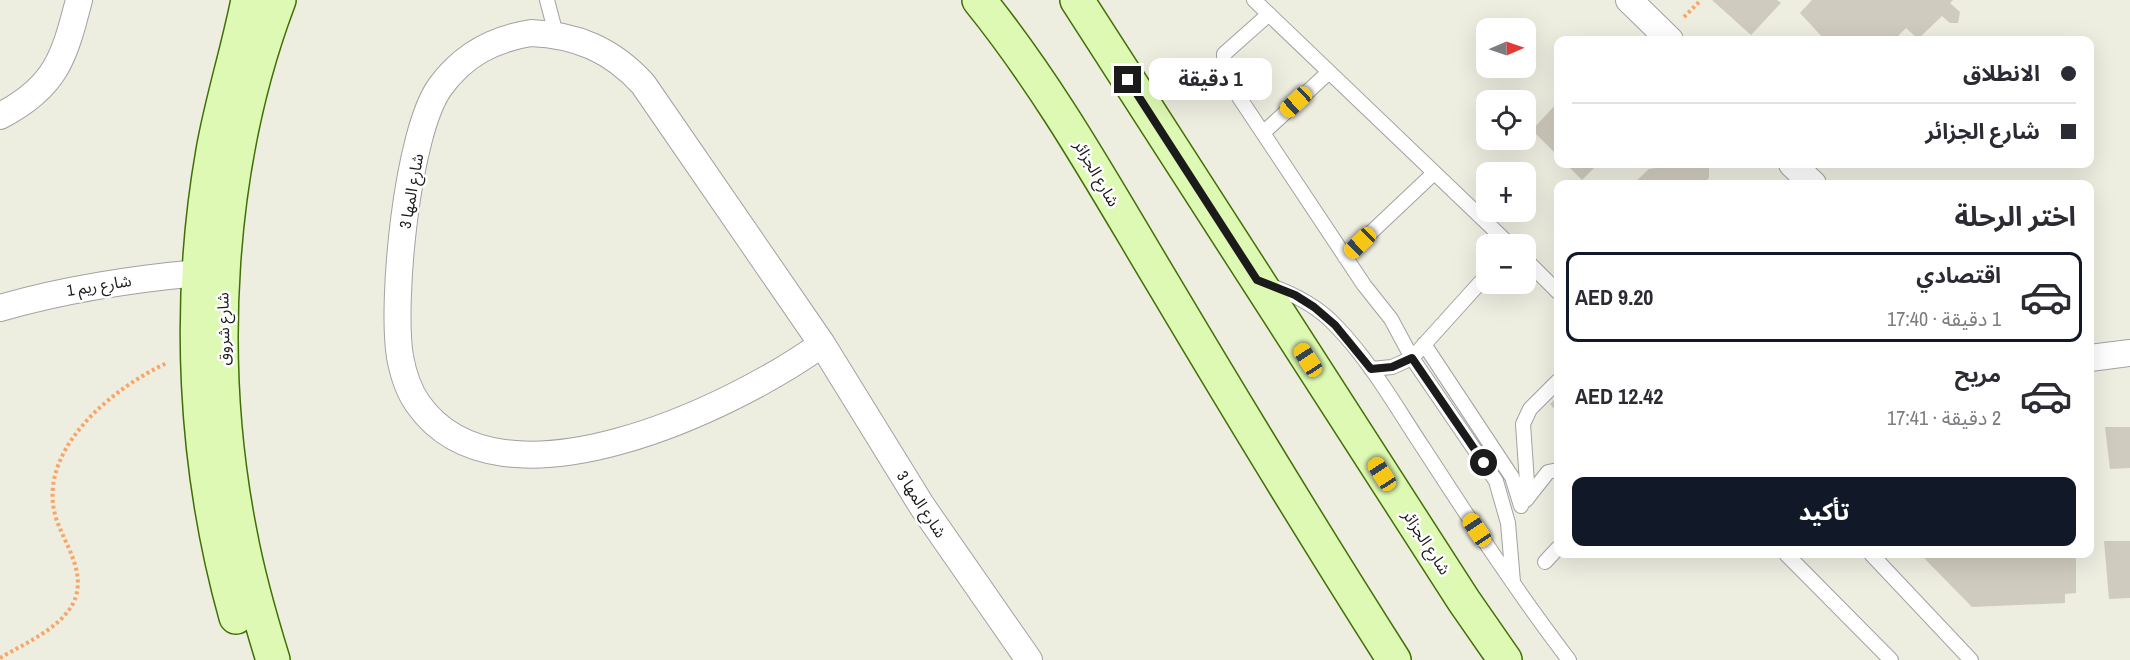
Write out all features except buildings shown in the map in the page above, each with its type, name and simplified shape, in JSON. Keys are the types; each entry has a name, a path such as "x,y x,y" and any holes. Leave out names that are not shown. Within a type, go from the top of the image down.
{"main road":[{"name":"شارع شروق","path":"248,0 213,152 200,273 199,349 201,415 208,490 225,574 249,660"},
{"name":"شارع شروق","path":"273,660 248,572 232,489 225,406 222,289 226,227 240,134 251,83 279,0"},
{"name":"شارع الجزائر","path":"979,0 1015,45 1072,129 1236,407 1394,660"},
{"path":"1005,0 1015,45"},
{"name":"شارع الجزائر","path":"1077,0 1505,660"}],"street":[{"path":"0,116 25,103 50,79 67,48 79,0"},
{"path":"1629,0 1666,36"},
{"name":"شارع المها 3","path":"822,344 786,370 716,406 608,445 554,452 499,452 468,444 433,422 417,403 406,381 398,333 404,222 413,167 426,113 439,88 458,66 480,49 505,37 531,33 556,34 581,40 605,50 626,65 643,84 822,344 922,506 1029,660"},
{"path":"1796,168 1809,180"},
{"name":"شارع ريم 1","path":"0,308 58,292 129,279 200,273"},
{"path":"2094,358 2130,353"}],"lane":[{"path":"547,0 556,34"},
{"path":"1254,0 1498,234"},
{"path":"1269,14 1224,54 1223,67 1230,83 1263,134 1398,331 1412,358 1496,481 1508,523 1513,582"},
{"path":"1263,134 1329,72"},
{"path":"1346,257 1434,173"},
{"path":"1536,270 1554,288"},
{"path":"1257,280 1295,295 1335,325 1371,369 1513,582 1569,660"},
{"path":"1371,369 1392,367 1412,358 1476,287"},
{"path":"1424,345 1512,477 1525,502"},
{"path":"1525,502 1523,424 1530,409 1554,385"},
{"path":"1508,523 1548,472 1554,471"},
{"path":"1545,562 1554,552"},
{"path":"1790,558 1891,660"},
{"path":"1875,558 1971,660"}],"path":[{"path":"0,658 62,619 76,596 77,569 55,514 53,488 59,463 71,440 107,401 141,375 199,349"}],"route":[{"path":"1128,80 1257,280 1295,295 1314,307 1335,325 1371,369 1392,367 1412,358 1484,463"}]}
